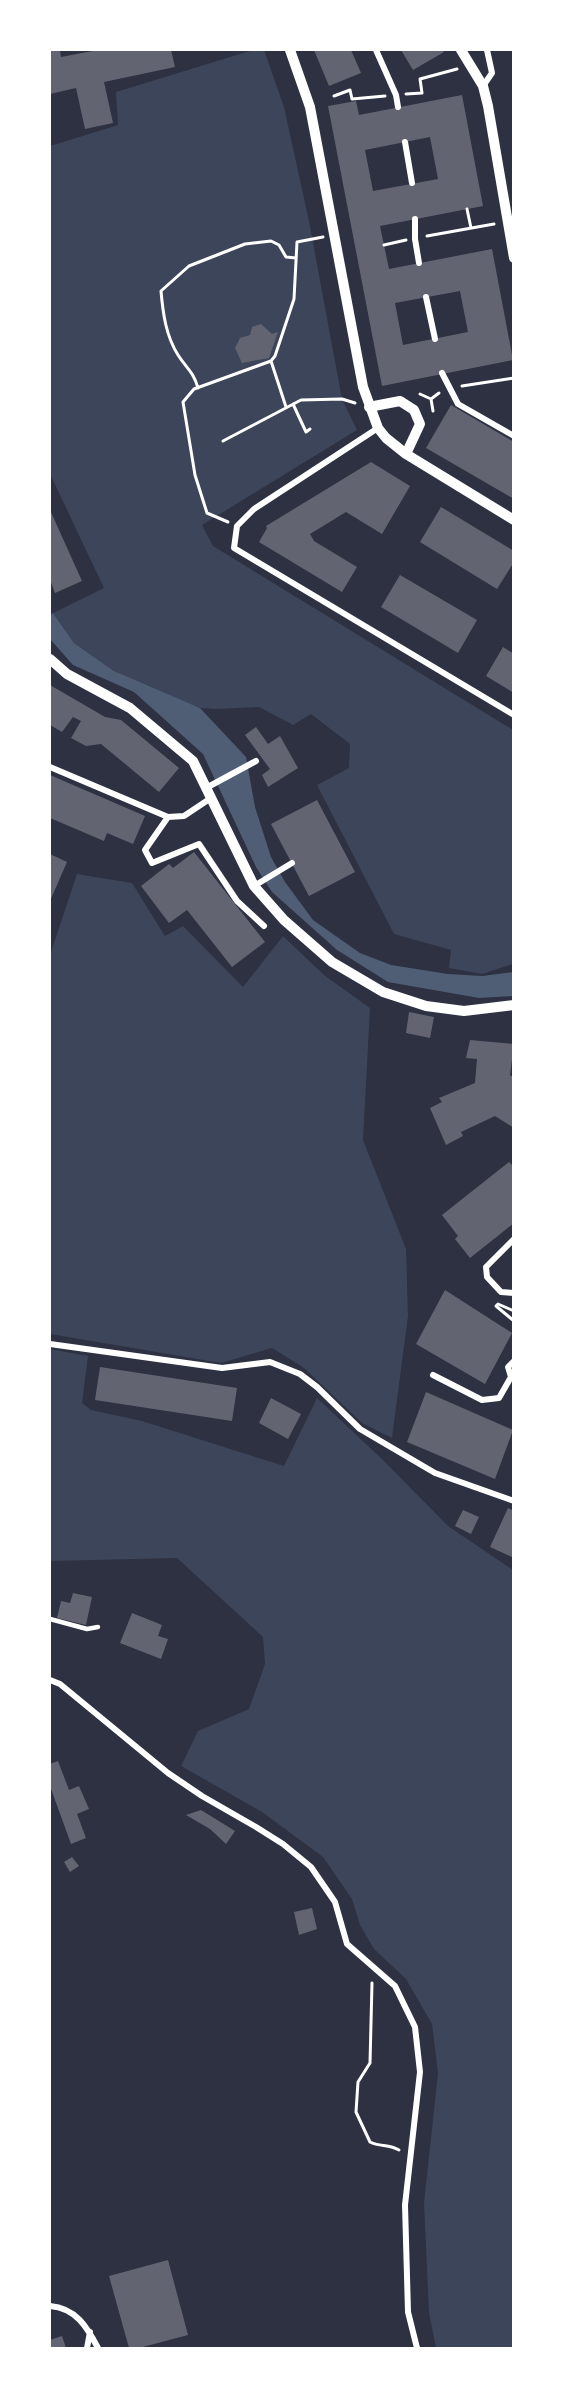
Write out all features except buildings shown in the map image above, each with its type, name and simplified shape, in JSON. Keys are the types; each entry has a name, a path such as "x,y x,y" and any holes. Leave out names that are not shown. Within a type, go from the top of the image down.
{"street":[{"path":"290,50 310,107 363,387 378,428 406,454 513,520"},
{"path":"376,50 396,95 398,107"},
{"path":"461,50 483,86 513,258"},
{"path":"483,86 492,73 487,50"},
{"path":"405,142 412,183"},
{"path":"415,219 415,239 419,263"},
{"path":"426,297 435,339"},
{"path":"442,374 458,404 513,436"},
{"path":"369,407 400,401 414,410 420,424 406,454"},
{"path":"378,428 254,509 237,526 234,548 513,715"},
{"path":"50,659 67,674 130,708 193,761 211,790 258,884 284,920 332,962 383,992 426,1006 464,1011 513,1005"},
{"path":"50,767 168,818 184,816 211,790 253,762"},
{"path":"168,818 145,850 152,863 199,844 237,901 264,926"},
{"path":"258,884 292,863"},
{"path":"513,1239 486,1267 487,1277 501,1292 513,1293"},
{"path":"50,1344 222,1368 270,1362 300,1374 317,1387 360,1429 435,1473 513,1501"},
{"path":"433,1376 482,1400 499,1398 512,1377 508,1367 513,1361"},
{"path":"50,1680 60,1684 168,1773 283,1844 311,1867 335,1902 347,1944 395,1986 416,2027 420,2072 405,2205 408,2312 417,2349"},
{"path":"50,2306 76,2314 90,2331 98,2349"},
{"path":"87,2349 90,2331"}],"lane":[{"path":"50,1619 87,1629 98,1627"}],"path":[{"path":"467,209 471,228"},
{"path":"384,245 507,221"},
{"path":"237,526 207,513 195,475 183,402 194,389 271,361 275,356 294,299 297,242 313,239"},
{"path":"198,388 194,373 180,359 169,340 162,310 161,291 189,266 245,244 271,241 279,245 286,257 296,258"},
{"path":"271,361 286,407"},
{"path":"449,387 513,378"},
{"path":"420,394 431,399 433,411"},
{"path":"223,441 301,400 342,399"},
{"path":"292,404 306,432 310,429"},
{"path":"513,1311 498,1304 496,1306 513,1321"},
{"path":"374,1969 370,2062 358,2082 356,2112 370,2142 376,2145 391,2145 411,2155"}],"shaded area":[{"path":"253,50 264,50 284,107 309,221 342,399 357,430 202,525 213,546 513,730 513,964 482,974 449,968 451,950 394,934 317,785 349,768 350,744 311,714 293,725 259,707 200,708 150,688 114,671 74,643 53,613 104,588 50,474 50,146 118,125 116,92"},
{"path":"53,613 74,643 114,671 200,708 246,757 255,807 271,857 285,882 313,920 360,953 391,965 448,974 482,976 513,972 513,996 479,998 388,982 337,950 272,892 256,867 203,754 134,692 73,665 50,639 50,615"},
{"path":"77,874 132,883 165,936 183,926 243,987 283,936 324,975 370,1008 363,1140 406,1249 408,1316 392,1438 362,1423 304,1368 272,1348 221,1363 50,1334 50,955"},
{"path":"50,1349 88,1356 82,1403 91,1410 142,1421 284,1466 317,1398 448,1526 513,1570 513,2348 436,2348 429,2313 424,2203 438,2073 432,2024 406,1979 374,1949 360,1925 352,1899 323,1857 262,1812 181,1766 198,1731 249,1709 265,1664 263,1637 177,1558 50,1561"}]}
